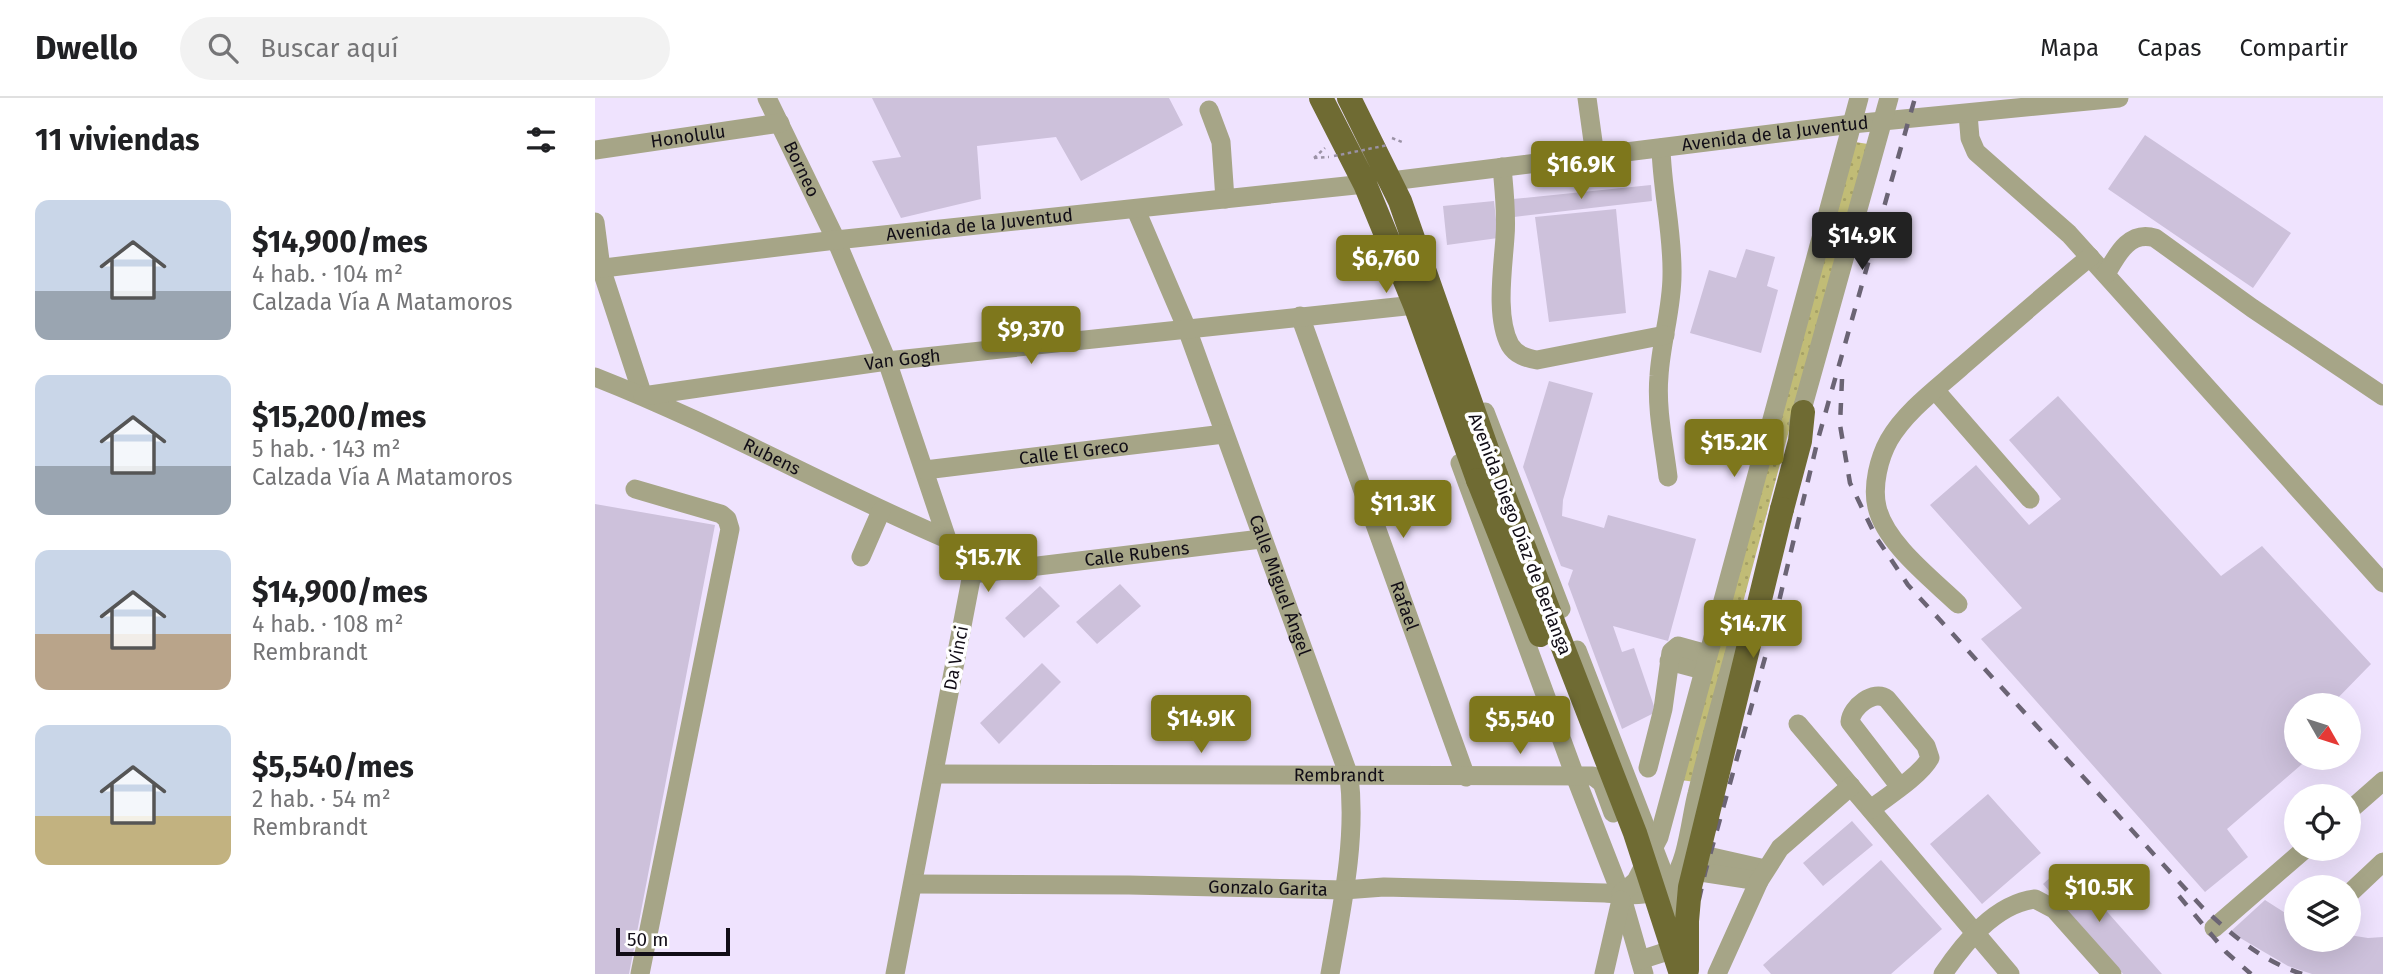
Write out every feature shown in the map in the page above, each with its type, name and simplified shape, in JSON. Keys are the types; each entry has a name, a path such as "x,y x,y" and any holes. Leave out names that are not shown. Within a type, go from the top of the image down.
{"main road":[{"name":"Avenida Diego Díaz de Berlanga","path":"1321,98 1365,184 1415,304 1452,379"},
{"name":"Avenida Diego Díaz de Berlanga","path":"1349,98 1391,181 1452,379 1621,842 1663,974"},
{"path":"1688,974 1687,921 1690,887 1800,441 1803,412"},
{"name":"Avenida Diego Díaz de Berlanga","path":"1487,477 1635,833 1681,974"}],"street":[{"name":"Borneo","path":"767,98 836,240"},
{"path":"1587,98 1595,156"},
{"path":"1604,974 1628,888 1654,848 1672,789 1860,98"},
{"path":"1697,974 1688,937 1687,870 1696,796 1781,480 1803,412 1889,98"},
{"name":"Avenida de la Juventud","path":"1391,181 1852,124 2119,98"},
{"path":"1209,110 1220,142 1225,199"},
{"path":"1968,114 1971,146 1976,152 2090,257 2383,583"},
{"name":"Honolulu","path":"595,150 781,123"},
{"path":"1661,148 1662,181 1672,251 1671,300 1658,394 1668,477"},
{"path":"1502,167 1505,216 1501,269 1504,327 1515,351 1524,357 1537,360 1665,335"},
{"name":"Avenida de la Juventud","path":"598,268 1365,184"},
{"name":"Calle Miguel Ángel","path":"1136,210 1187,329 1349,776 1351,802 1345,890 1329,974"},
{"path":"595,222 598,268 643,396"},
{"path":"1823,226 1842,223 1852,230"},
{"path":"2106,274 2120,250 2129,241 2140,236 2155,238 2252,308 2383,396"},
{"path":"836,240 887,361 947,539 972,574"},
{"path":"1958,604 1888,531 1877,508 1875,492 1879,462 1889,439 1935,390 2090,257"},
{"name":"Van Gogh","path":"643,396 887,361 1415,304"},
{"name":"Rafael","path":"1300,316 1466,777"},
{"name":"Rubens","path":"595,377 643,396 881,511 947,539"},
{"path":"1452,379 1446,415 1466,484 1575,776 1597,828 1628,888 1642,967 1688,937"},
{"path":"1452,379 1487,415 1654,848 1687,870 1762,875"},
{"path":"1935,390 2030,499"},
{"name":"Calle El Greco","path":"925,470 1224,434"},
{"path":"635,489 721,514 727,519 730,529 640,974"},
{"path":"861,557 881,511"},
{"name":"Calle Rubens","path":"972,574 1261,539"},
{"name":"Da Vinci","path":"895,974 972,574"},
{"path":"1648,768 1663,709 1672,649 1678,646 1705,662"},
{"path":"1871,809 1900,787 1927,764 1930,752 1887,699 1879,694 1874,695 1853,711 1850,722 1900,787"},
{"path":"1798,724 2010,974"},
{"name":"Rembrandt","path":"935,774 1575,776"},
{"path":"1575,776 1593,776 1599,779 1613,813"},
{"path":"2361,800 2383,781"},
{"path":"1717,974 1762,875 1790,838 1851,786"},
{"path":"1672,789 1696,796 1704,811 1709,830 1687,870"},
{"path":"1597,828 1611,832 1619,830 1631,821 1639,808"},
{"path":"2214,928 2291,861"},
{"path":"2361,883 2383,862"},
{"name":"Gonzalo Garita","path":"914,884 1345,890 1384,887 1628,888 1648,894 1687,870"},
{"path":"1943,974 1975,933 2010,906 2035,899 2044,902 2061,916 2112,974"}],"path":[{"path":"1314,158 1402,142"}],"shaded area":[{"path":"1855,142 1868,144 1846,220 1833,218"},
{"path":"1829,234 1841,236 1695,782 1681,780"}],"building":[{"path":"872,98 1169,98 1183,125 1081,181 1056,137 977,146 981,199 901,218 872,161 901,157"},
{"path":"2145,135 2291,233 2253,288 2108,189"},
{"path":"1651,185 1652,201 1514,217 1513,199"},
{"path":"1494,201 1498,238 1447,245 1443,206"},
{"path":"1616,209 1626,313 1549,322 1535,217"},
{"path":"1746,249 1775,257 1767,286 1778,290 1761,353 1690,333 1709,270 1736,278"},
{"path":"1549,381 1593,393 1563,500 1562,516 1604,528 1608,515 1696,539 1668,641 1613,626 1622,652 1634,648 1656,712 1622,729 1568,584 1573,570 1561,566 1523,467"},
{"path":"2058,396 2221,576 2262,546 2371,664 2343,693 2284,693 2284,770 2295,770 2227,829 2248,857 2205,892 1981,639 2022,608 1930,505 1976,465 2029,525 2061,499 2009,440"},
{"path":"595,504 715,525 629,974 595,974"},
{"path":"1120,584 1141,606 1097,644 1076,622"},
{"path":"1040,586 1060,606 1024,638 1005,618"},
{"path":"1042,663 1061,682 999,744 980,723"},
{"path":"1988,794 2041,853 1982,904 1930,844"},
{"path":"1852,821 1873,845 1823,886 1803,863"},
{"path":"1881,860 1942,929 1891,974 1771,974 1763,965"},
{"path":"2065,864 2162,974 2123,974 2043,884"},
{"path":"2265,900 2284,912 2284,952 2361,952 2361,937 2383,937 2383,974 2312,974 2288,966 2230,932"}],"railway":[{"path":"1688,947 1705,873 1768,647 1818,439 1915,98"},
{"path":"1842,379 1840,425 1850,483 1876,537 1908,585 2202,907 2236,937 2261,954 2302,974"},
{"path":"2179,896 2226,952 2251,974"}]}
